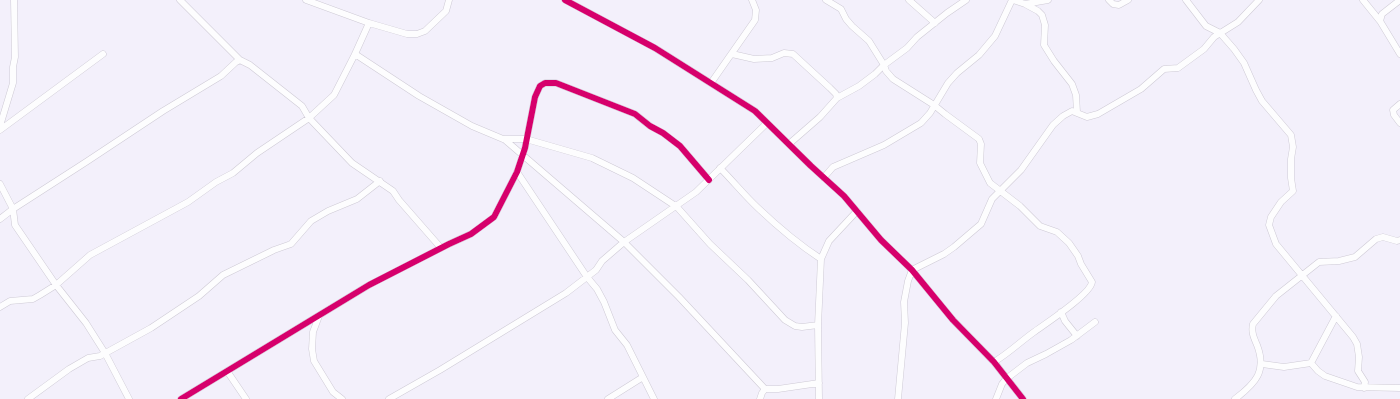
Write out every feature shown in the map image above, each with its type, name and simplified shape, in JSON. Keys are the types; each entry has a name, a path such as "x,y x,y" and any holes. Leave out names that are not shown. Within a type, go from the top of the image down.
{"street":[{"path":"0,126 13,83 15,50 14,0"},
{"path":"180,0 240,60 250,65 302,106 310,118 352,163 363,172 380,180 393,190 399,200 441,248"},
{"path":"306,0 322,3 369,23 407,34 417,34 425,31 446,12 449,0"},
{"path":"566,0 655,48 755,111 768,122 844,196 881,240 912,270 953,320 994,362 1023,399"},
{"path":"711,83 755,20 756,10 752,0"},
{"path":"826,0 841,9 852,26 869,41 884,65 886,71 893,79 934,105 979,140 980,163 990,183 1020,206 1040,226 1057,232 1069,243 1092,282 1092,286 1086,292 1008,353 994,362"},
{"path":"909,0 935,23"},
{"path":"789,144 820,117 837,98 859,86 875,74 884,65 907,48 917,37 966,0"},
{"path":"824,178 833,167 884,144 921,123 930,113 948,83 957,73 979,55 995,36 1012,0 1025,4 1042,15 1046,25 1044,45 1054,61 1072,84 1076,95 1077,112"},
{"path":"1025,4 1048,0"},
{"path":"1109,0 1113,4 1119,5 1128,0"},
{"path":"1186,0 1206,26 1220,33 1244,63 1262,101 1291,135 1293,141 1290,159 1292,191 1286,196 1274,212 1269,225 1276,244 1348,329 1357,344 1359,357 1358,371 1365,382 1364,388"},
{"path":"898,399 905,323 904,302 908,281 912,270 944,254 976,228 983,220 989,204 1021,170 1058,120 1070,111 1077,112 1087,117 1098,114 1141,89 1164,69 1178,68 1204,49 1214,37 1238,22 1259,0"},
{"path":"1363,0 1380,21 1400,54"},
{"path":"1380,21 1382,14 1400,0"},
{"path":"0,307 10,301 33,299 56,285 90,255 188,202 216,182 233,173 257,153 310,118 334,95 369,23"},
{"path":"732,54 754,59 772,58 784,53 793,54 830,88 836,94 837,98"},
{"path":"0,130 103,54"},
{"path":"355,54 419,96 472,126 503,139 522,154 624,242 679,297 765,389 778,389 819,383"},
{"path":"15,225 2,218 13,209 163,111 221,76 240,60"},
{"path":"181,399 368,285 471,234 494,217 517,172 525,148 535,97 540,86 545,83 556,83 635,114 680,146 709,180"},
{"path":"1400,104 1393,110 1393,112 1400,123"},
{"path":"388,399 440,370 566,293 596,270 602,261 624,242 677,207 696,192 768,122"},
{"path":"503,139 526,139 592,158 633,178 677,207 785,320 802,328 818,325"},
{"path":"720,168 773,222 799,245 820,259"},
{"path":"517,172 587,277 597,289 615,330 627,346 654,399"},
{"path":"28,399 69,368 88,358 100,356 157,324 199,296 223,275 274,250 291,244 311,220 357,199 380,180"},
{"path":"0,184 13,209 15,225 56,285 86,323 105,353 129,399"},
{"path":"819,399 818,325 820,259 828,241 857,211"},
{"path":"1235,399 1256,380 1262,364 1260,352 1252,330 1253,324 1276,296 1302,275 1322,262 1339,261 1355,257 1376,239 1382,237 1397,241 1400,240"},
{"path":"1061,312 1065,321 1077,336"},
{"path":"319,316 313,332 312,349 314,361 332,392 342,399"},
{"path":"1312,363 1336,316"},
{"path":"996,399 1002,384 1006,379 1026,363 1046,354 1077,336 1095,322"},
{"path":"1262,364 1284,367 1312,363"},
{"path":"1312,363 1318,371 1325,376 1364,388 1400,388"},
{"path":"227,371 246,399"},
{"path":"608,399 643,378"},
{"path":"760,399 765,389"}],"cycle path":[{"path":"565,0 655,48 755,111 844,196 881,240 912,270 953,320 994,362 1023,399"},
{"path":"181,399 369,285 471,234 494,217 517,172 525,148 535,97 540,86 545,83 556,83 635,114 680,146 709,180"}]}
